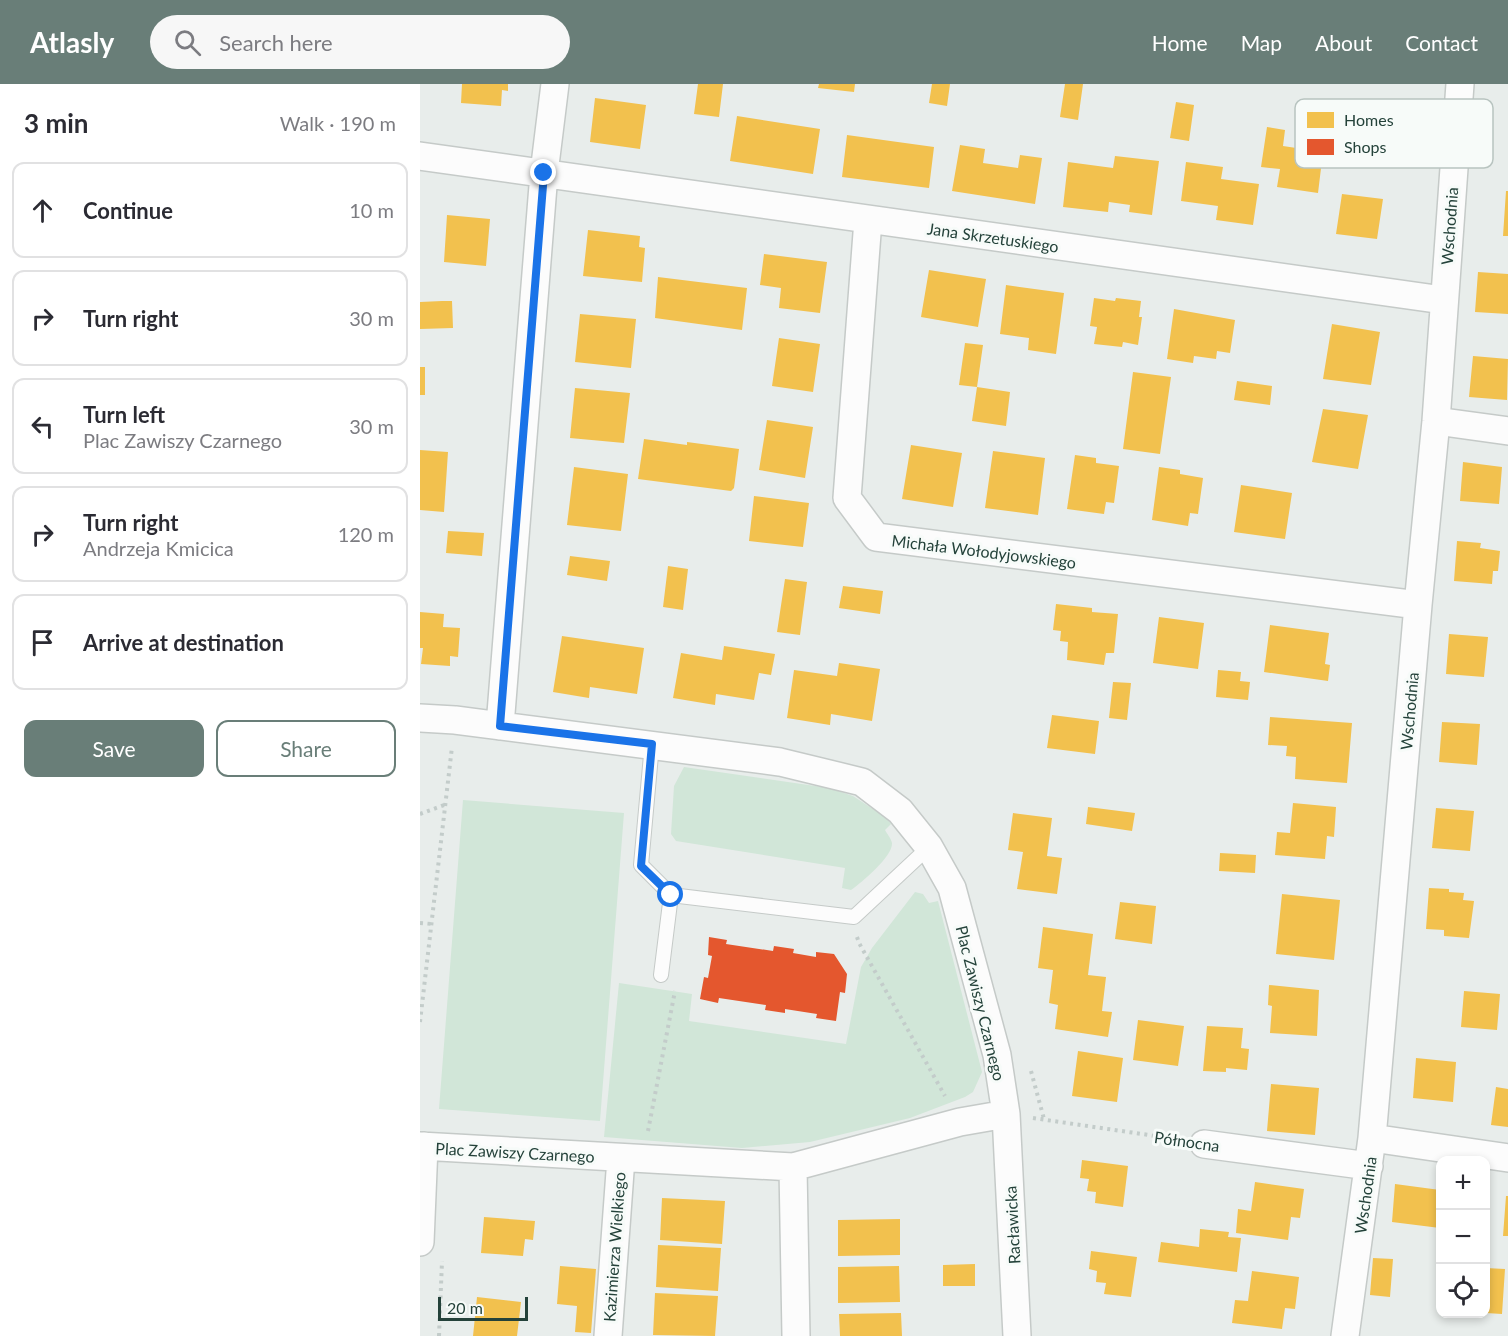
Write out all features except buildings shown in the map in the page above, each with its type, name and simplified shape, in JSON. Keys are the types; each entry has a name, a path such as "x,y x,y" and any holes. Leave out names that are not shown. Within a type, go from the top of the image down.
{"street":[{"path":"500,726 544,173 555,84"},
{"name":"Wschodnia","path":"1459,99 1460,84"},
{"name":"Jana Skrzetuskiego","path":"420,156 1443,300"},
{"name":"Wschodnia","path":"1345,1336 1372,1138 1436,421 1453,168"},
{"name":"Michała Wołodyjowskiego","path":"868,220 847,498 876,537 1418,605"},
{"path":"1436,421 1508,431"},
{"name":"Plac Zawiszy Czarnego","path":"420,718 455,720 652,744 780,762 862,782 900,811 929,847 952,888 997,1055 1006,1114 960,1122 793,1167 422,1146"},
{"name":"Racławicka","path":"1006,1114 1017,1336"},
{"path":"1372,1138 1508,1158"},
{"name":"Północna","path":"1204,1144 1369,1166"},
{"path":"420,1242 422,1146"},
{"name":"Kazimierza Wielkiego","path":"608,1336 632,1159"},
{"path":"793,1167 796,1336"}],"lane":[{"path":"652,744 641,866 671,895 854,917 929,847"},
{"path":"661,975 671,895"}],"path":[{"path":"420,1022 423,979 447,804 455,720"},
{"path":"420,814 447,804"},
{"path":"854,917 858,943 960,1122"},
{"path":"420,923 432,924"},
{"path":"632,1159 675,989 661,975"},
{"path":"1029,1063 1044,1119"},
{"name":"Północna","path":"1006,1114 1204,1144"}],"green space":[{"path":"684,767 829,788 853,796 888,819 891,824 885,830 892,843 891,848 876,868 851,890 842,888 845,868 676,841 671,834 674,786"},
{"path":"463,800 624,813 600,1121 439,1109"},
{"path":"915,892 923,894 929,903 938,901 982,1072 973,1092 910,1118 810,1142 742,1148 604,1137 619,983 692,994 689,1021 846,1044 861,967 872,948"}],"route":[{"path":"544,173 500,726 652,744 641,866 671,895"}]}
